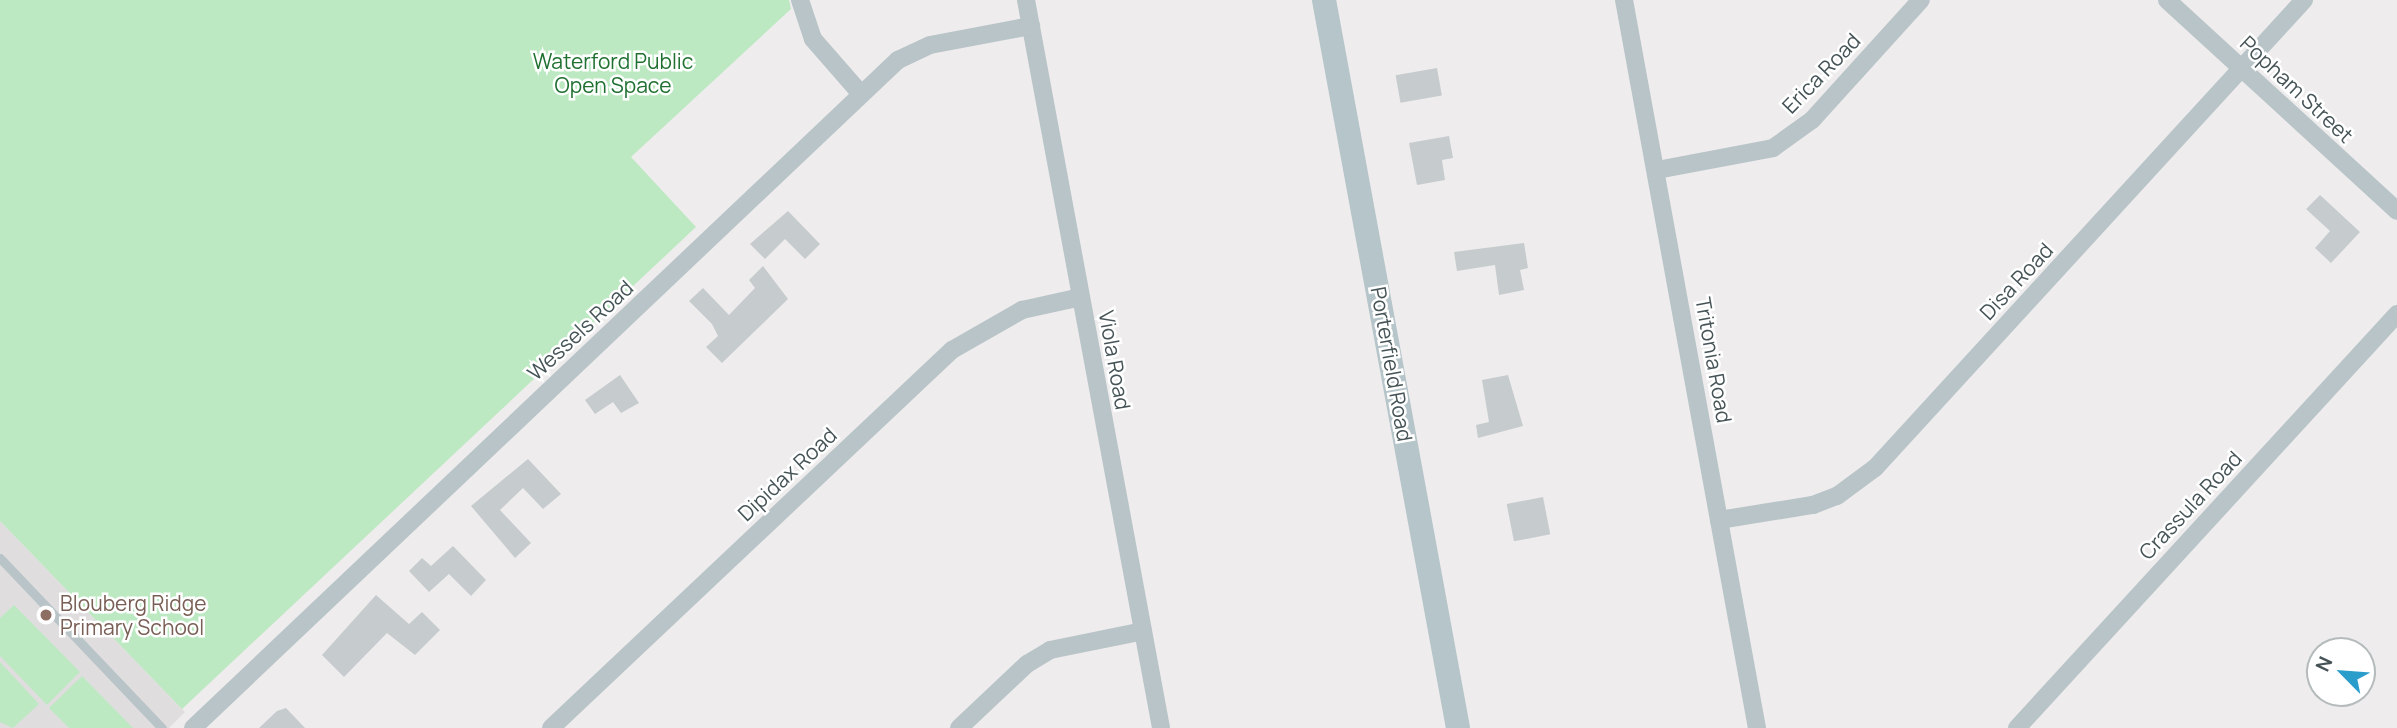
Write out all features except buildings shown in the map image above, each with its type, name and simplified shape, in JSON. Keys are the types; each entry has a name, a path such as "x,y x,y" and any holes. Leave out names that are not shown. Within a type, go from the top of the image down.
{"street":[{"path":"800,0 813,39 861,94"},
{"name":"Viola Road","path":"1026,0 1160,728"},
{"name":"Porterfield Road","path":"1325,0 1458,728"},
{"name":"Tritonia Road","path":"1624,0 1757,728"},
{"name":"Erica Road","path":"1657,170 1773,148 1812,120 1920,0"},
{"name":"Popham Street","path":"2167,0 2397,211"},
{"name":"Disa Road","path":"1719,520 1813,505 1837,496 1875,468 2304,0"},
{"name":"Wessels Road","path":"193,728 861,94 911,52 1031,26"},
{"name":"Dipidax Road","path":"551,728 952,350 1022,310 1081,297"},
{"name":"Crassula Road","path":"2017,728 2397,314"},
{"path":"959,728 1027,664 1050,650 1143,631"}],"lane":[{"path":"0,558 162,728"}],"shaded area":[{"name":"Blouberg Ridge Primary School","path":"0,521 185,712 169,728 0,728"}],"green space":[{"name":"Waterford Public Open Space","path":"0,0 789,0 791,9 631,157 696,227 182,709 0,521"},
{"path":"14,605 80,672 47,705 0,656 0,618"},
{"path":"0,662 39,704 13,728 0,722"},
{"path":"82,676 133,728 69,728 49,708"}],"place":[{"name":"Blouberg Ridge Primary School","path":"46,615"}]}
